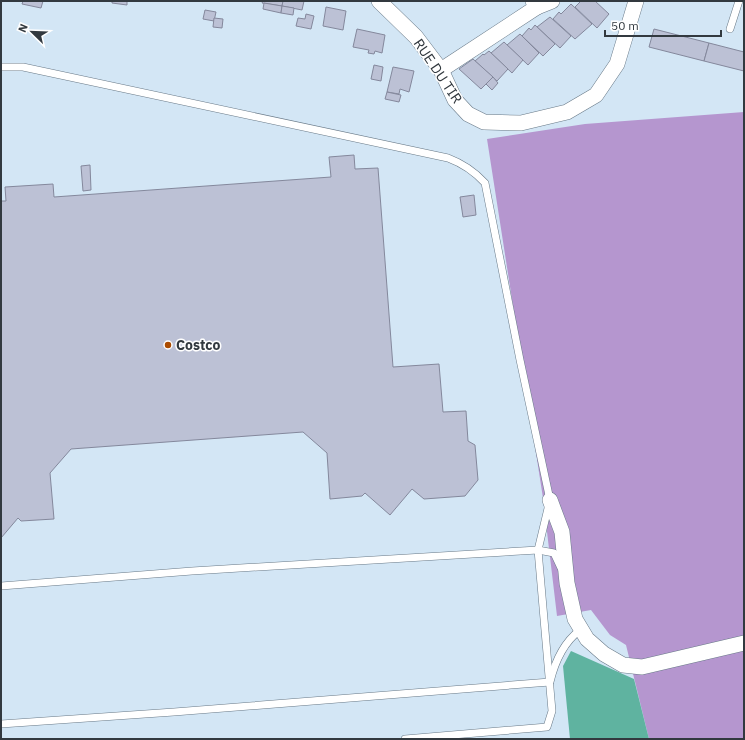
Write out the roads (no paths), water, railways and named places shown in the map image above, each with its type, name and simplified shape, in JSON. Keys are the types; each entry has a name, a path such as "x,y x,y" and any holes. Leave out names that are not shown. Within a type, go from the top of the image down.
{"street":[{"name":"RUE DU TIR","path":"379,1 416,37 441,70 455,100 468,114 484,122 521,123 567,112 596,94 617,64 636,1"},
{"path":"441,70 535,4 552,1"},
{"path":"550,500 562,532 567,583 575,619 580,630 593,646 604,654 623,664 632,666 653,665 744,643"}],"lane":[{"path":"730,29 739,1"},
{"path":"1,67 22,67 448,158 475,172 485,184 550,500 538,550 552,711 547,727 405,739"},
{"path":"1,586 192,571 538,550 554,553 567,583"},
{"path":"550,682 555,662 572,636 580,630"},
{"path":"1,724 111,717 550,682"}],"place":[{"name":"Costco","path":"168,345"}]}
